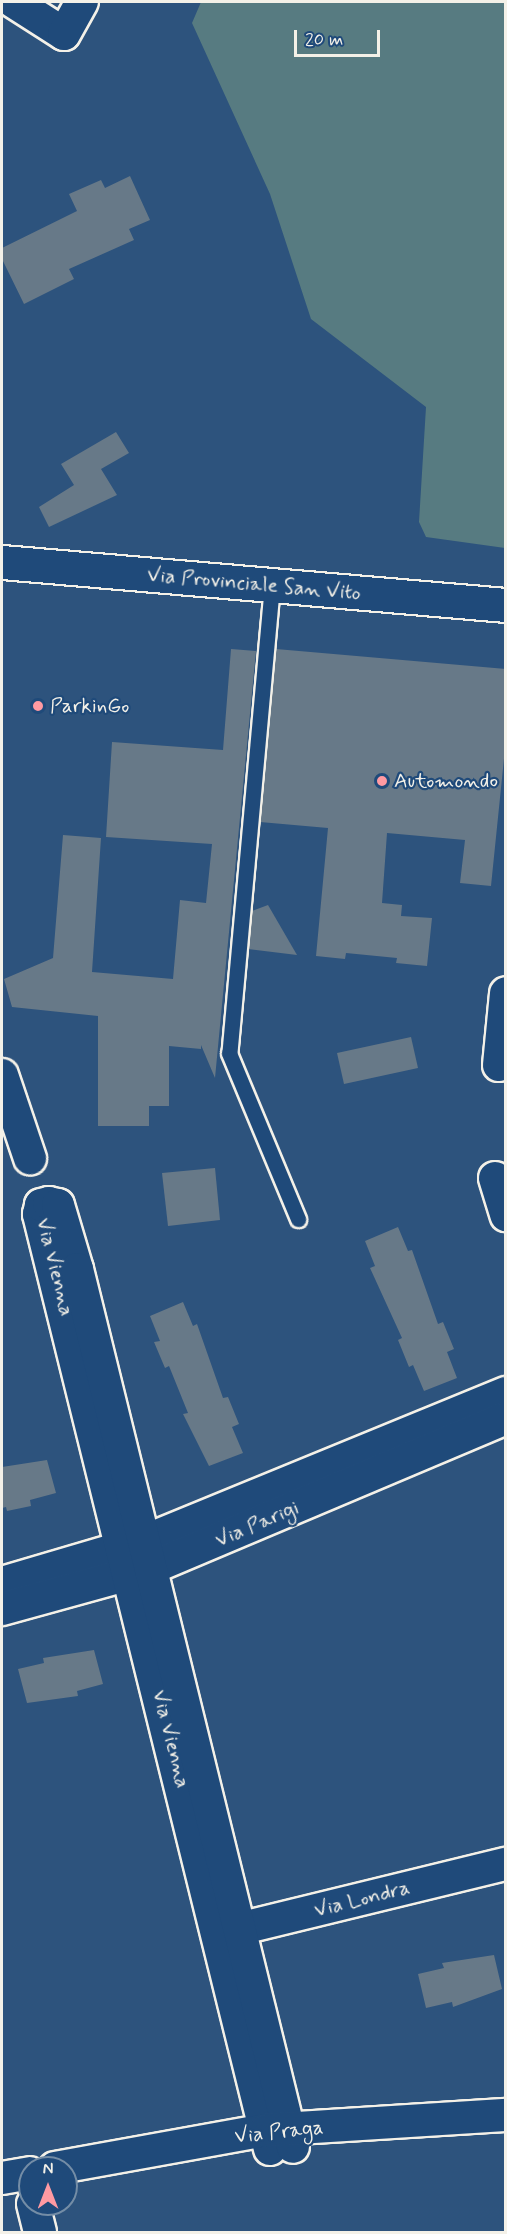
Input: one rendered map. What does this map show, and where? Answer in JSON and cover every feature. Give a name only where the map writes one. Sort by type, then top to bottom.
[{"type":"main road","name":"Via Provinciale San Vito","points":[[2,562],[506,605]]},
{"type":"street","points":[[14,2],[64,34],[82,2]]},
{"type":"street","points":[[499,1065],[506,993]]},
{"type":"street","points":[[2,1075],[30,1158]]},
{"type":"street","points":[[495,1178],[506,1215]]},
{"type":"street","name":"Via Vienna","points":[[138,1558],[39,1214],[41,1205],[49,1203],[58,1205],[77,1269],[138,1558],[279,2139]]},
{"type":"street","name":"Via Parigi","points":[[2,1583],[138,1558],[506,1393]]},
{"type":"street","name":"Via Parigi","points":[[2,1609],[506,1418]]},
{"type":"street","name":"Via Londra","points":[[227,1932],[506,1864]]},
{"type":"street","name":"Via Praga","points":[[78,2165],[279,2139],[506,2115]]},
{"type":"street","name":"Via Praga","points":[[78,2181],[279,2139],[506,2134]]},
{"type":"street","points":[[2,2178],[18,2175]]},
{"type":"street","points":[[2,2196],[18,2193]]},
{"type":"street","points":[[36,2216],[40,2232]]},
{"type":"lane","points":[[272,585],[229,1053],[298,1219]]},
{"type":"green space","points":[[201,2],[505,2],[505,548],[426,537],[419,522],[426,407],[311,319],[270,194],[192,23]]},
{"type":"building","points":[[130,176],[150,220],[129,229],[134,240],[69,269],[74,279],[24,304],[2,259],[2,248],[77,211],[69,194],[101,180],[105,188]]},
{"type":"building","points":[[116,432],[129,453],[101,469],[117,495],[49,527],[39,507],[74,485],[61,464]]},
{"type":"building","points":[[231,649],[256,651],[215,1078],[201,1045],[201,1049],[169,1046],[169,1106],[149,1106],[149,1126],[98,1126],[98,1016],[12,1007],[4,979],[53,958],[63,835],[101,838],[92,972],[173,979],[180,900],[206,903],[212,844],[106,837],[112,742],[223,750]]},
{"type":"building","name":"Automondo","points":[[276,649],[506,669],[506,739],[491,886],[460,883],[465,840],[387,833],[382,903],[402,905],[401,916],[432,918],[427,966],[396,963],[397,958],[346,953],[345,959],[316,956],[328,828],[260,822]]},
{"type":"building","points":[[268,905],[297,955],[248,949],[252,911]]},
{"type":"building","points":[[411,1037],[418,1068],[344,1084],[337,1053]]},
{"type":"building","points":[[215,1168],[220,1220],[168,1226],[162,1173]]},
{"type":"building","points":[[398,1227],[408,1251],[412,1250],[438,1324],[443,1322],[454,1349],[447,1352],[457,1378],[424,1391],[413,1365],[409,1367],[398,1340],[402,1338],[370,1268],[375,1266],[365,1241]]},
{"type":"building","points":[[183,1302],[193,1326],[197,1324],[223,1398],[228,1397],[239,1424],[232,1427],[243,1453],[209,1466],[183,1414],[188,1413],[169,1366],[165,1368],[154,1342],[160,1341],[150,1316]]},
{"type":"building","points":[[47,1460],[56,1493],[30,1500],[31,1506],[7,1511],[6,1507],[2,1508],[2,1467]]},
{"type":"building","points":[[94,1650],[103,1684],[77,1691],[78,1696],[27,1703],[18,1669],[44,1663],[43,1658]]},
{"type":"building","points":[[494,1955],[502,1989],[453,2007],[452,2002],[426,2008],[418,1974],[444,1968],[442,1963]]},
{"type":"place","name":"ParkinGo","points":[[38,706]]},
{"type":"place","name":"Automondo","points":[[382,781]]}]
